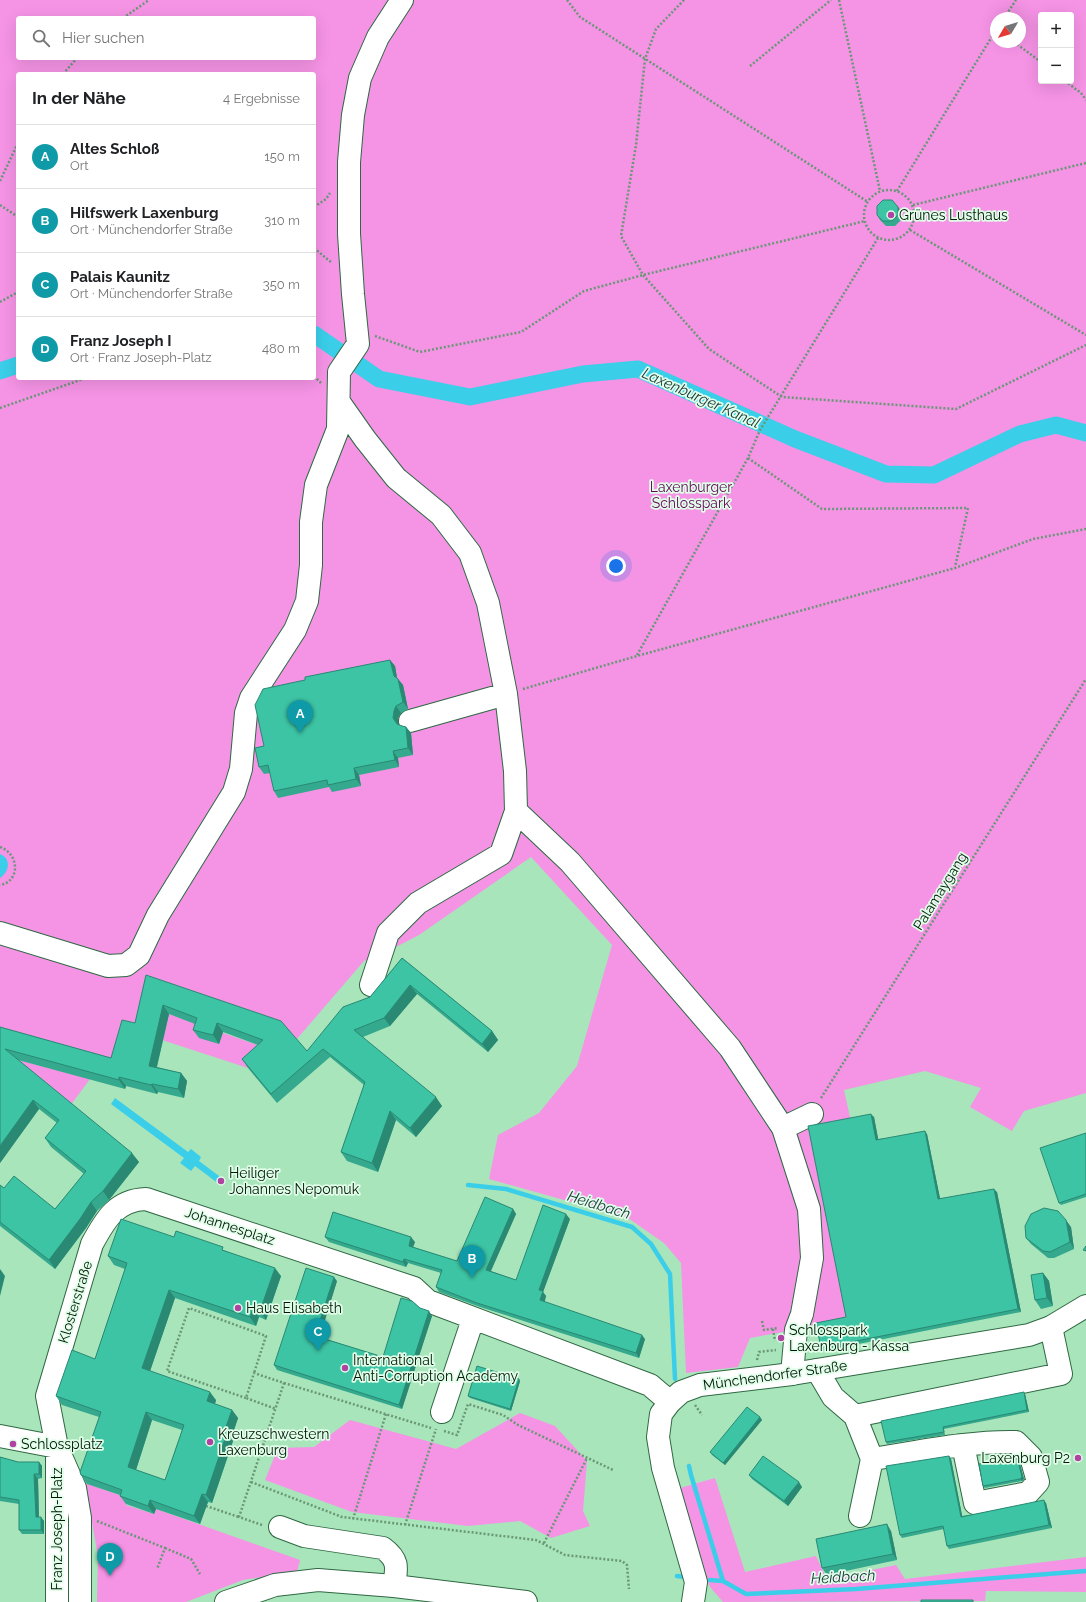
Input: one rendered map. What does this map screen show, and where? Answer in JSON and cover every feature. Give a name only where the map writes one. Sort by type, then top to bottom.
[{"type":"street","points":[[0,933],[108,966],[126,964],[138,955],[158,915],[234,792],[241,769],[246,713],[251,698],[294,630],[307,601],[311,565],[311,522],[316,485],[338,429],[339,372],[358,337],[353,294],[349,234],[349,162],[352,115],[360,78],[378,37],[402,0]]},
{"type":"street","points":[[339,402],[365,439],[396,478],[440,515],[470,553],[488,603],[506,694],[514,771],[516,811],[501,854],[418,903],[388,933],[371,985]]},
{"type":"street","points":[[410,721],[506,694]]},
{"type":"street","points":[[516,811],[570,862],[730,1048],[783,1128],[809,1209],[812,1258],[802,1314],[796,1330],[792,1374]]},
{"type":"street","points":[[783,1128],[812,1114]]},
{"type":"street","name":"Klosterstraße","points":[[57,1447],[47,1396],[92,1244],[101,1226],[122,1204],[134,1199],[146,1199],[160,1203]]},
{"type":"street","name":"Johannesplatz","points":[[160,1203],[414,1288],[428,1301],[473,1319]]},
{"type":"street","name":"Münchendorfer Straße","points":[[670,1402],[681,1392],[700,1385],[792,1374],[1030,1335],[1051,1327],[1086,1306]]},
{"type":"street","points":[[439,1421],[473,1319],[650,1385],[670,1402],[661,1414],[658,1437],[663,1468],[696,1582],[693,1602]]},
{"type":"street","points":[[854,1416],[1061,1374],[1051,1327]]},
{"type":"street","points":[[817,1370],[833,1397],[854,1416],[872,1459],[860,1516]]},
{"type":"street","points":[[0,1436],[57,1447]]},
{"type":"street","points":[[872,1459],[963,1445]]},
{"type":"street","name":"Franz Joseph-Platz","points":[[57,1447],[75,1488],[79,1514],[80,1602]]},
{"type":"street","name":"Franz Joseph-Platz","points":[[57,1447],[57,1602]]},
{"type":"street","points":[[280,1527],[304,1536],[383,1548],[393,1555],[397,1568],[394,1586]]},
{"type":"street","points":[[226,1602],[275,1585],[326,1580],[394,1586],[526,1602]]},
{"type":"path","points":[[126,16],[150,0]]},
{"type":"path","points":[[567,0],[580,17],[868,202]]},
{"type":"path","points":[[684,0],[656,29],[644,59],[636,145],[621,236],[643,275],[709,349],[782,396],[956,409],[1086,344]]},
{"type":"path","points":[[750,66],[831,0]]},
{"type":"path","points":[[839,0],[880,191]]},
{"type":"path","points":[[1008,12],[1016,0]]},
{"type":"path","points":[[897,191],[990,40]]},
{"type":"path","points":[[1022,48],[1038,60]]},
{"type":"path","points":[[66,72],[75,60]]},
{"type":"path","points":[[1069,84],[1081,93],[1086,100]]},
{"type":"path","points":[[0,181],[16,147]]},
{"type":"path","points":[[913,204],[1086,163]]},
{"type":"path","points":[[880,191],[897,191],[908,197],[913,204],[915,214],[914,221],[910,230],[903,237],[889,240],[878,238],[870,232],[865,221],[864,210],[873,196],[880,191]]},
{"type":"path","points":[[0,205],[16,216]]},
{"type":"path","points":[[358,337],[420,352],[521,332],[584,291],[643,275],[865,221]]},
{"type":"path","points":[[910,230],[1086,334]]},
{"type":"path","points":[[637,656],[748,458],[760,430],[878,238]]},
{"type":"path","points":[[0,302],[16,293]]},
{"type":"path","points":[[0,408],[80,380]]},
{"type":"path","points":[[748,458],[822,509],[968,508],[955,568]]},
{"type":"path","points":[[506,694],[955,568],[1033,539],[1086,529]]},
{"type":"path","name":"Palamaygang","points":[[812,1114],[1086,679]]},
{"type":"path","points":[[0,846],[8,850],[14,857],[15,868],[10,879],[3,885],[0,885]]},
{"type":"path","points":[[246,1398],[266,1336],[189,1308],[166,1371],[276,1409]]},
{"type":"path","points":[[239,1517],[284,1383],[254,1373]]},
{"type":"path","points":[[353,1518],[386,1414]]},
{"type":"path","points":[[405,1525],[439,1421]]},
{"type":"path","points":[[544,1543],[587,1458]]},
{"type":"path","points":[[251,1482],[342,1517],[536,1540],[565,1555],[622,1561],[626,1565],[628,1588]]},
{"type":"path","points":[[206,1506],[270,1528],[280,1527]]},
{"type":"path","points":[[79,1514],[191,1559],[200,1574]]},
{"type":"path","points":[[157,1569],[165,1548]]},
{"type":"green space","name":"Laxenburger Schlosspark","points":[[0,0],[1086,0],[1086,1093],[1024,1111],[1012,1131],[970,1107],[981,1088],[925,1071],[844,1090],[851,1122],[849,1320],[750,1338],[738,1367],[686,1373],[681,1263],[664,1243],[628,1218],[489,1179],[498,1135],[539,1113],[577,1066],[612,945],[531,857],[419,935],[364,961],[296,1040],[153,983],[130,1070],[0,1034]]},
{"type":"green space","points":[[169,1014],[269,1049],[248,1068],[162,1040]]},
{"type":"green space","points":[[11,1058],[90,1079],[70,1106]]},
{"type":"green space","points":[[520,1413],[555,1426],[587,1461],[583,1511],[590,1526],[551,1538],[520,1521],[468,1526],[352,1512],[265,1480],[278,1448],[314,1447],[350,1420],[456,1449]]},
{"type":"green space","points":[[715,1478],[745,1572],[816,1556],[827,1579],[896,1565],[905,1579],[1086,1557],[1086,1592],[986,1591],[985,1601],[723,1602],[710,1587],[704,1572],[680,1488]]},
{"type":"green space","points":[[85,1483],[128,1498],[126,1505],[154,1514],[156,1509],[300,1560],[297,1572],[243,1580],[186,1602],[97,1602],[98,1556]]},
{"type":"water","points":[[0,854],[4,856],[8,862],[8,866],[0,878]]},
{"type":"water","points":[[115,1098],[188,1152],[191,1149],[201,1157],[199,1161],[223,1179],[219,1184],[195,1166],[191,1171],[180,1163],[184,1158],[111,1104]]},
{"type":"building","name":"Grünes Lusthaus","points":[[883,200],[892,200],[898,207],[898,215],[892,221],[883,221],[877,215],[877,206]]},
{"type":"building","points":[[390,660],[394,676],[398,679],[403,702],[396,706],[393,718],[397,724],[406,727],[408,748],[393,751],[395,760],[354,768],[356,779],[328,785],[327,780],[274,791],[268,765],[259,767],[255,748],[264,746],[255,705],[263,689],[305,680],[305,677]]},
{"type":"building","points":[[402,958],[492,1031],[482,1044],[410,985],[384,1018],[354,1030],[436,1097],[410,1128],[390,1111],[372,1163],[341,1152],[365,1082],[323,1049],[271,1094],[242,1059],[263,1040],[217,1023],[213,1035],[193,1030],[197,1018],[163,1005],[149,1066],[181,1073],[178,1089],[151,1085],[119,1077],[119,1080],[5,1049],[132,1153],[103,1191],[91,1202],[49,1260],[0,1222],[0,1185],[4,1188],[14,1176],[55,1209],[86,1171],[45,1138],[59,1120],[33,1100],[0,1146],[0,1027],[111,1058],[122,1020],[135,1023],[146,975],[281,1021],[307,1051],[343,1007],[370,997]]},
{"type":"building","points":[[871,1114],[876,1140],[925,1131],[938,1199],[994,1189],[1018,1309],[821,1348],[816,1323],[846,1317],[808,1126]]},
{"type":"building","points":[[1086,1133],[1086,1194],[1059,1203],[1040,1148]]},
{"type":"building","points":[[485,1197],[513,1209],[486,1270],[516,1280],[543,1205],[566,1214],[539,1290],[543,1291],[540,1300],[642,1335],[636,1353],[477,1303],[436,1287],[442,1270],[404,1259],[403,1262],[325,1237],[333,1212],[411,1237],[409,1246],[457,1261]]},
{"type":"building","points":[[1044,1208],[1058,1211],[1066,1220],[1070,1242],[1050,1252],[1043,1251],[1026,1238],[1025,1226],[1031,1214]]},
{"type":"building","points":[[121,1219],[174,1237],[176,1231],[223,1247],[222,1250],[275,1268],[260,1311],[253,1308],[250,1317],[169,1290],[142,1368],[210,1392],[207,1401],[232,1410],[224,1432],[227,1433],[206,1495],[202,1494],[194,1516],[150,1500],[148,1506],[120,1496],[122,1490],[81,1475],[80,1472],[101,1412],[56,1396],[72,1350],[95,1359],[127,1263],[108,1256]],"holes":[[[146,1412],[184,1425],[165,1480],[128,1467]]]},
{"type":"building","points":[[306,1268],[334,1277],[315,1336],[383,1357],[401,1298],[412,1301],[420,1308],[429,1311],[399,1405],[274,1365]]},
{"type":"building","points":[[1043,1273],[1047,1298],[1035,1300],[1031,1275]]},
{"type":"building","points":[[477,1366],[519,1379],[510,1409],[468,1396]]},
{"type":"building","points":[[1024,1392],[1027,1410],[943,1427],[944,1432],[886,1442],[881,1421]]},
{"type":"building","points":[[747,1407],[760,1417],[723,1463],[710,1452]]},
{"type":"building","points":[[763,1456],[799,1482],[784,1501],[749,1475]]},
{"type":"building","points":[[949,1456],[961,1517],[1044,1500],[1049,1525],[947,1546],[943,1526],[900,1535],[886,1466]]},
{"type":"building","points":[[0,1457],[18,1462],[39,1462],[39,1474],[34,1474],[36,1517],[41,1517],[41,1530],[19,1530],[19,1500],[0,1497]]},
{"type":"building","points":[[1015,1458],[1018,1461],[1022,1477],[1020,1479],[983,1486],[979,1464]]},
{"type":"building","points":[[887,1524],[893,1554],[822,1568],[816,1539]]},
{"type":"building","points":[[921,1600],[973,1600],[973,1602],[921,1602]]},
{"type":"waterway","name":"Laxenburger Kanal","points":[[316,335],[379,379],[470,397],[583,374],[638,369],[795,439],[886,474],[934,475],[1020,434],[1056,425],[1086,433]]},
{"type":"waterway","name":"Laxenburger Kanal","points":[[0,371],[16,366]]},
{"type":"waterway","name":"Heidbach","points":[[468,1185],[506,1189],[632,1227],[651,1244],[670,1274],[675,1379]]},
{"type":"waterway","name":"Heidbach","points":[[689,1466],[723,1581],[746,1594],[856,1589],[1086,1571]]},
{"type":"waterway","points":[[677,1576],[685,1577]]},
{"type":"waterway","points":[[710,1580],[723,1581]]},
{"type":"place","name":"Grünes Lusthaus","points":[[891,215]]},
{"type":"place","name":"Altes Schloß","points":[[300,733]]},
{"type":"place","name":"Heiliger Johannes Nepomuk","points":[[221,1181]]},
{"type":"place","name":"Hilfswerk Laxenburg","points":[[472,1278]]},
{"type":"place","name":"Haus Elisabeth","points":[[238,1308]]},
{"type":"place","name":"Schlosspark Laxenburg - Kassa","points":[[781,1338]]},
{"type":"place","name":"Palais Kaunitz","points":[[318,1351]]},
{"type":"place","name":"International Anti-Corruption Academy","points":[[345,1368]]},
{"type":"place","name":"Kreuzschwestern Laxenburg","points":[[210,1442]]},
{"type":"place","name":"Schlossplatz","points":[[13,1444]]},
{"type":"place","name":"Laxenburg P2","points":[[1078,1458]]},
{"type":"place","name":"Franz Joseph I","points":[[110,1576]]}]
